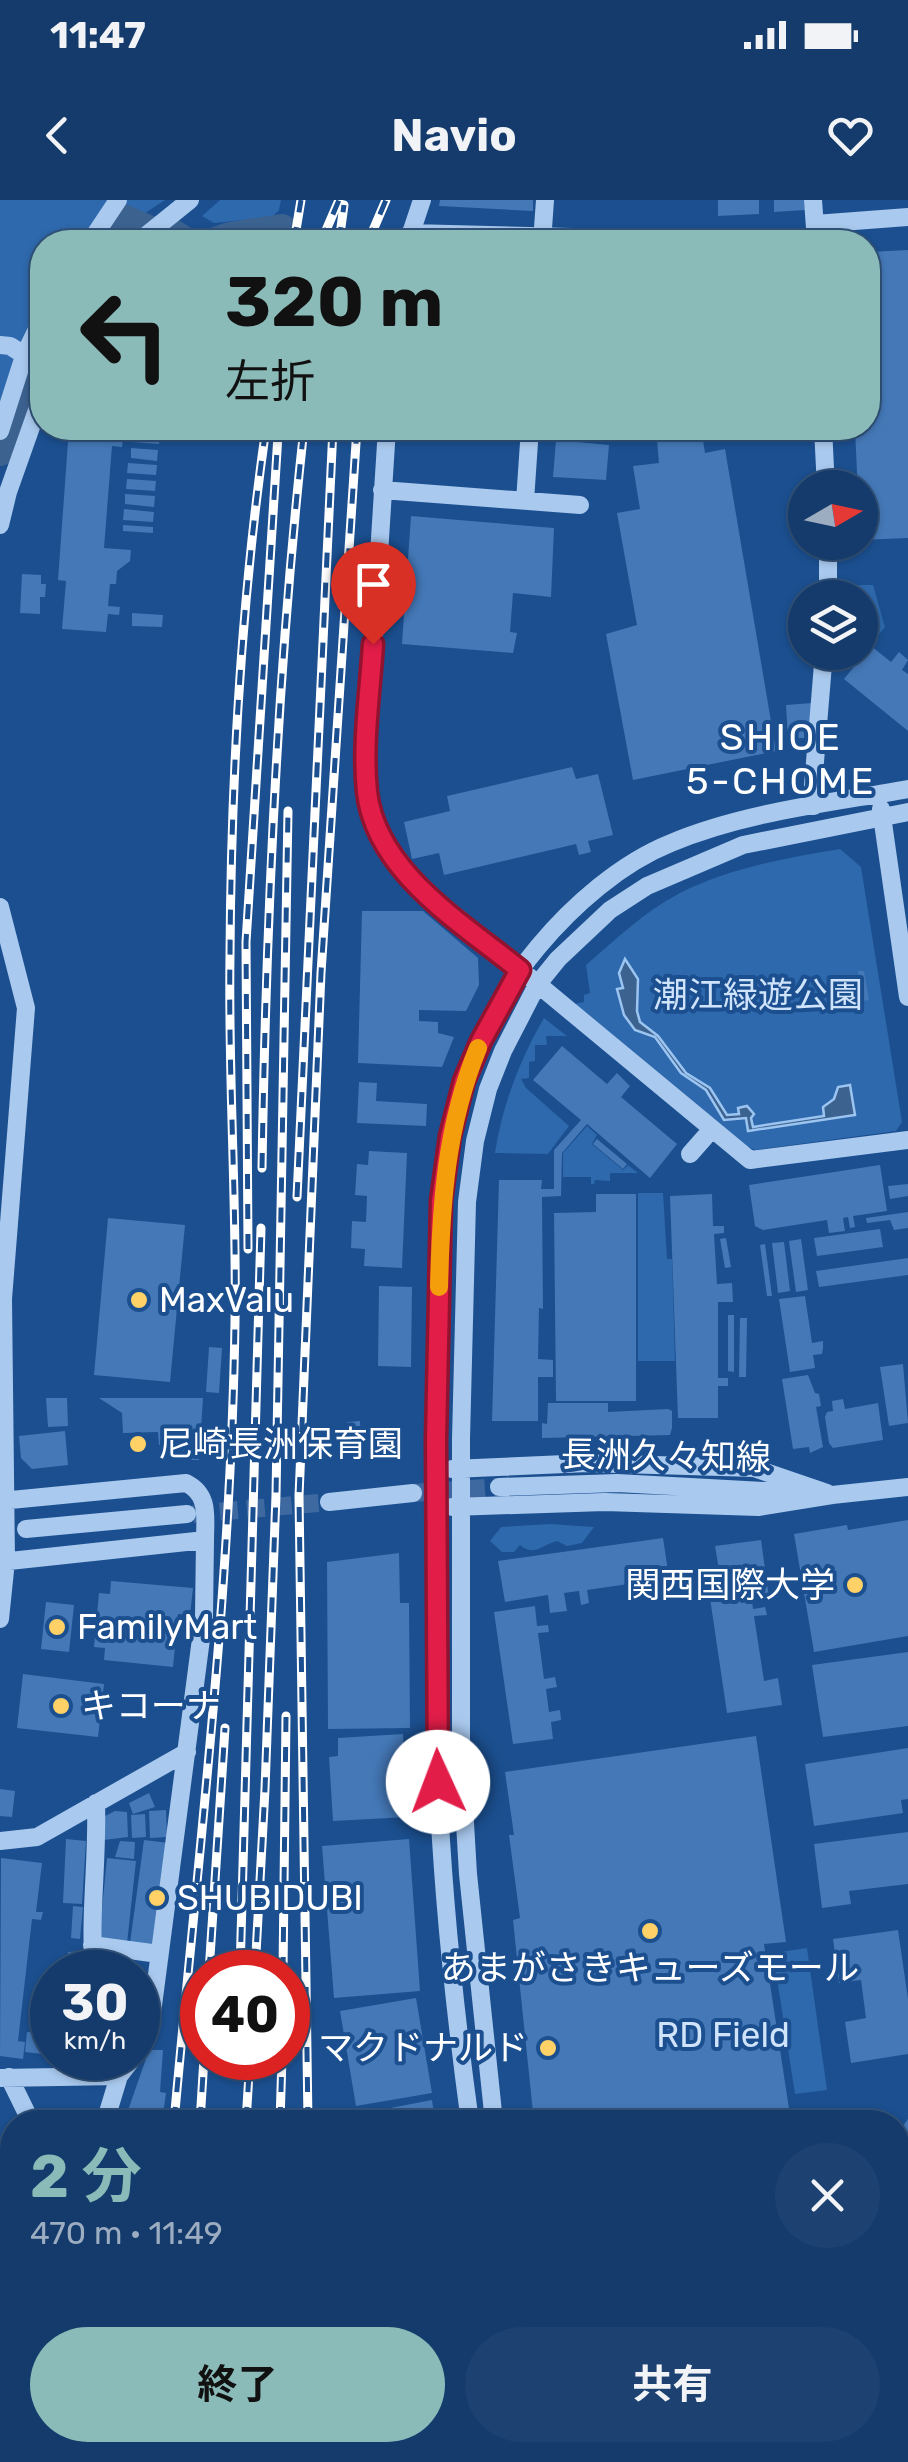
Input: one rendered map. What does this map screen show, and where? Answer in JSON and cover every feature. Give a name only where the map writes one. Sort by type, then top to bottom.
[{"type":"street","points":[[98,230],[118,200]]},
{"type":"street","points":[[152,230],[190,200]]},
{"type":"street","points":[[412,230],[422,200]]},
{"type":"street","points":[[543,230],[545,200]]},
{"type":"street","points":[[814,200],[815,230]]},
{"type":"street","points":[[832,230],[908,217]]},
{"type":"street","points":[[0,345],[10,346],[30,359]]},
{"type":"street","points":[[0,431],[30,364]]},
{"type":"street","points":[[0,525],[30,430]]},
{"type":"street","points":[[386,440],[366,760],[367,793],[385,848],[418,885],[750,1160],[908,1140]]},
{"type":"street","points":[[525,501],[529,440]]},
{"type":"street","points":[[824,440],[825,470]]},
{"type":"street","points":[[382,490],[580,505]]},
{"type":"street","points":[[814,806],[823,670]]},
{"type":"street","points":[[469,2110],[450,1961],[436,1703],[441,1201],[450,1136],[464,1081],[520,970],[540,944],[598,888],[636,860],[716,828],[908,789]]},
{"type":"street","points":[[878,794],[908,997]]},
{"type":"street","points":[[493,2110],[466,1844],[462,1755],[466,1202],[474,1142],[488,1090],[503,1051],[537,986],[558,958],[610,910],[681,868],[743,845],[908,812]]},
{"type":"street","points":[[0,907],[26,1008],[2,1299],[0,1619]]},
{"type":"street","points":[[690,1154],[704,1137]]},
{"type":"street","points":[[436,1470],[588,1463],[754,1468],[832,1495]]},
{"type":"street","points":[[2,1500],[186,1483],[204,1499],[204,1616],[160,1954]]},
{"type":"street","name":"長洲久々知線","points":[[498,1487],[617,1483],[832,1495]]},
{"type":"street","points":[[437,1507],[605,1502],[758,1507],[908,1488]]},
{"type":"street","points":[[330,1502],[413,1493]]},
{"type":"street","points":[[26,1530],[187,1514]]},
{"type":"street","points":[[3,1562],[205,1540]]},
{"type":"street","points":[[0,1841],[37,1836],[187,1752]]},
{"type":"street","points":[[92,1950],[98,1855],[96,1803]]},
{"type":"street","points":[[92,1945],[130,1950]]},
{"type":"street","points":[[24,2110],[4,2078],[30,2076]]},
{"type":"street","points":[[106,2110],[107,2080]]},
{"type":"green space","points":[[0,200],[165,200],[126,230],[30,230],[30,389],[0,465]]},
{"type":"green space","points":[[220,200],[281,200],[272,217],[214,223],[202,216]]},
{"type":"green space","points":[[878,602],[885,627],[878,636]]},
{"type":"green space","name":"潮江緑遊公園","points":[[840,849],[861,867],[902,1122],[896,1131],[755,1150],[575,1004],[584,1002],[584,995],[590,993],[586,965],[655,908],[699,884],[758,865]]},
{"type":"green space","points":[[544,1018],[567,1036],[546,1036],[547,1045],[535,1045],[529,1078],[521,1079],[569,1126],[548,1154],[495,1153],[513,1083]]},
{"type":"green space","points":[[587,1126],[597,1135],[592,1144],[623,1170],[628,1165],[638,1173],[610,1173],[610,1181],[595,1180],[594,1184],[591,1177],[563,1177],[563,1153]]},
{"type":"green space","points":[[638,1193],[663,1193],[667,1259],[672,1259],[675,1361],[638,1361]]},
{"type":"green space","points":[[501,1527],[594,1527],[582,1543],[567,1546],[557,1541],[534,1550],[520,1545],[514,1552],[502,1552],[490,1541]]},
{"type":"green space","points":[[807,1948],[827,2090],[795,2094],[773,1953]]},
{"type":"shaded area","points":[[625,959],[638,979],[640,1022],[658,1036],[686,1073],[710,1088],[727,1115],[739,1114],[738,1108],[747,1106],[754,1114],[753,1127],[824,1116],[823,1107],[834,1099],[838,1087],[850,1085],[855,1115],[748,1131],[746,1118],[724,1120],[706,1090],[681,1073],[655,1037],[635,1030],[624,1015],[617,989],[623,988],[619,973]]},
{"type":"building","points":[[440,200],[533,200],[533,211],[439,206]]},
{"type":"building","points":[[718,200],[759,200],[759,214],[718,216]]},
{"type":"building","points":[[774,200],[804,200],[805,210],[774,212]]},
{"type":"building","points":[[908,250],[908,538],[878,539],[878,470],[857,470],[856,440],[880,440],[880,251]]},
{"type":"building","points":[[68,440],[123,440],[122,447],[112,446],[104,548],[131,550],[130,561],[117,571],[116,584],[110,584],[108,606],[120,607],[119,615],[108,614],[106,632],[62,629],[66,581],[58,580]]},
{"type":"building","points":[[132,440],[159,440],[159,444]]},
{"type":"building","points":[[556,440],[609,445],[606,480],[553,477]]},
{"type":"building","points":[[657,440],[703,440],[705,453],[725,449],[776,751],[633,780],[606,634],[637,625],[617,513],[640,509],[633,466],[659,463]]},
{"type":"building","points":[[131,448],[158,450],[157,461],[131,458]]},
{"type":"building","points":[[128,463],[157,465],[156,475],[127,473]]},
{"type":"building","points":[[127,479],[156,481],[155,491],[126,489]]},
{"type":"building","points":[[125,494],[155,496],[154,507],[125,504]]},
{"type":"building","points":[[124,509],[154,512],[153,522],[123,520]]},
{"type":"building","points":[[411,516],[554,528],[551,597],[513,593],[510,632],[517,633],[513,653],[402,644]]},
{"type":"building","points":[[123,525],[153,527],[153,533],[123,531]]},
{"type":"building","points":[[22,574],[41,575],[41,584],[46,584],[45,597],[40,597],[40,614],[20,613]]},
{"type":"building","points":[[132,613],[163,615],[162,627],[132,626]]},
{"type":"building","points":[[878,652],[891,662],[899,652],[908,660],[902,670],[908,674],[908,731],[844,679],[851,670],[878,670]]},
{"type":"building","points":[[812,703],[809,738],[788,738],[786,705]]},
{"type":"building","points":[[572,767],[576,779],[598,774],[613,835],[588,841],[591,852],[579,855],[576,844],[444,875],[439,853],[412,859],[404,822],[450,811],[447,796]]},
{"type":"building","points":[[362,911],[423,911],[478,958],[479,985],[466,1011],[419,1010],[419,1021],[438,1022],[438,1033],[454,1037],[442,1067],[358,1063]]},
{"type":"building","points":[[858,971],[864,971],[869,1000],[863,1001]]},
{"type":"building","points":[[562,1046],[607,1084],[617,1073],[630,1086],[621,1097],[677,1144],[650,1178],[587,1124],[562,1153],[561,1196],[542,1197],[543,1309],[539,1308],[538,1359],[553,1360],[553,1377],[538,1377],[538,1421],[492,1421],[499,1180],[542,1180],[541,1189],[554,1189],[554,1150],[581,1120],[533,1080]]},
{"type":"building","points":[[359,1082],[377,1083],[376,1101],[427,1104],[426,1126],[357,1123]]},
{"type":"building","points":[[597,1139],[627,1164],[623,1169],[593,1144]]},
{"type":"building","points":[[369,1151],[407,1153],[402,1268],[364,1266],[365,1249],[351,1248],[352,1221],[366,1222],[367,1196],[355,1195],[357,1164],[368,1165]]},
{"type":"building","points":[[880,1165],[887,1211],[853,1216],[855,1227],[850,1228],[848,1217],[843,1218],[845,1231],[829,1233],[827,1220],[763,1230],[755,1226],[749,1185]]},
{"type":"building","points":[[908,1184],[908,1196],[890,1199],[888,1186]]},
{"type":"building","points":[[596,1194],[636,1194],[636,1401],[556,1401],[554,1213],[596,1212]]},
{"type":"building","points":[[712,1194],[713,1226],[724,1226],[724,1233],[714,1234],[717,1284],[732,1283],[733,1302],[718,1302],[718,1378],[728,1378],[728,1386],[718,1386],[718,1418],[678,1418],[670,1196]]},
{"type":"building","points":[[908,1212],[908,1228],[894,1230],[890,1220],[867,1223],[866,1218]]},
{"type":"building","name":"MaxValu","points":[[108,1218],[185,1225],[170,1382],[94,1375]]},
{"type":"building","points":[[880,1229],[883,1247],[817,1256],[814,1238]]},
{"type":"building","points":[[726,1238],[731,1267],[725,1268],[720,1239]]},
{"type":"building","points":[[801,1239],[808,1290],[796,1292],[789,1241]]},
{"type":"building","points":[[784,1242],[790,1291],[778,1293],[772,1243]]},
{"type":"building","points":[[765,1244],[772,1296],[767,1296],[760,1245]]},
{"type":"building","points":[[908,1258],[908,1275],[819,1287],[816,1271]]},
{"type":"building","points":[[379,1286],[412,1287],[411,1367],[378,1366]]},
{"type":"building","points":[[805,1296],[812,1343],[823,1341],[822,1354],[813,1355],[815,1368],[790,1372],[779,1299]]},
{"type":"building","points":[[728,1315],[734,1315],[734,1372],[728,1371]]},
{"type":"building","points":[[740,1318],[747,1318],[746,1377],[739,1377]]},
{"type":"building","points":[[209,1347],[222,1348],[219,1393],[206,1392]]},
{"type":"building","points":[[903,1364],[908,1423],[889,1426],[880,1367]]},
{"type":"building","points":[[808,1375],[819,1394],[821,1406],[816,1407],[823,1447],[810,1453],[809,1447],[793,1449],[782,1379]]},
{"type":"building","points":[[46,1398],[67,1398],[68,1426],[48,1427]]},
{"type":"building","points":[[99,1398],[203,1398],[199,1460],[176,1460],[176,1444],[159,1445],[158,1432],[123,1433],[122,1413]]},
{"type":"building","points":[[843,1399],[845,1409],[878,1403],[883,1440],[833,1448],[825,1417],[833,1411],[832,1401]]},
{"type":"building","points":[[548,1403],[608,1403],[608,1412],[668,1409],[672,1411],[672,1428],[670,1435],[542,1438]]},
{"type":"building","points":[[360,1421],[361,1446],[348,1447],[347,1422]]},
{"type":"building","points":[[65,1431],[68,1465],[32,1469],[21,1458],[19,1436]]},
{"type":"building","name":"関西国際大学","points":[[908,1520],[908,1636],[814,1652],[794,1534]]},
{"type":"building","points":[[663,1538],[671,1591],[651,1594],[649,1581],[587,1590],[589,1603],[581,1605],[579,1591],[564,1593],[567,1611],[550,1613],[548,1595],[505,1602],[498,1561]]},
{"type":"building","points":[[761,1540],[769,1598],[752,1601],[753,1609],[765,1607],[767,1615],[754,1616],[764,1681],[778,1678],[782,1705],[727,1713],[707,1578],[720,1576],[715,1546]]},
{"type":"building","points":[[399,1553],[400,1603],[409,1603],[410,1728],[328,1729],[327,1562]]},
{"type":"building","points":[[111,1581],[193,1588],[190,1615],[178,1614],[173,1667],[104,1660],[105,1648],[94,1647],[99,1593],[110,1594]]},
{"type":"building","name":"FamilyMart","points":[[46,1602],[74,1605],[69,1652],[41,1649]]},
{"type":"building","points":[[535,1606],[537,1626],[548,1625],[549,1632],[538,1633],[544,1679],[555,1677],[557,1687],[546,1689],[549,1712],[560,1710],[561,1720],[551,1722],[553,1739],[513,1744],[494,1612]]},
{"type":"building","points":[[908,1652],[908,1726],[823,1737],[812,1665]]},
{"type":"building","name":"キコーナ","points":[[23,1674],[104,1684],[98,1737],[17,1728]]},
{"type":"building","points":[[403,1734],[408,1817],[333,1821],[329,1757],[338,1756],[338,1738]]},
{"type":"building","name":"あまがさきキューズモール","points":[[756,1736],[786,1942],[764,1944],[789,2110],[533,2110],[513,1920],[520,1918],[505,1772]]},
{"type":"building","points":[[908,1748],[908,1799],[901,1800],[903,1813],[814,1826],[805,1764]]},
{"type":"building","points":[[0,1789],[15,1791],[12,1817],[0,1816]]},
{"type":"building","points":[[149,1793],[155,1807],[133,1814],[129,1803]]},
{"type":"building","points":[[166,1810],[167,1837],[150,1838],[149,1811]]},
{"type":"building","points":[[115,1811],[127,1812],[128,1837],[104,1840],[103,1817]]},
{"type":"building","points":[[145,1814],[146,1837],[132,1838],[131,1815]]},
{"type":"building","points":[[908,1832],[908,1884],[849,1891],[851,1904],[822,1908],[814,1844]]},
{"type":"building","points":[[66,1839],[86,1841],[82,1904],[63,1903]]},
{"type":"building","points":[[409,1839],[420,1991],[334,1998],[322,1846]]},
{"type":"building","points":[[144,1840],[169,1843],[155,1946],[130,1943]]},
{"type":"building","points":[[120,1841],[135,1842],[134,1859],[115,1857]]},
{"type":"building","points":[[1,1858],[42,1863],[36,1912],[43,1912],[41,1920],[32,1919],[18,2041],[25,2042],[23,2059],[0,2056]]},
{"type":"building","points":[[107,1858],[136,1861],[127,1943],[99,1940]]},
{"type":"building","points":[[73,1906],[83,1907],[80,1939],[71,1938]]},
{"type":"building","points":[[898,1930],[908,1999],[908,2054],[851,2063],[845,2022],[866,2018],[861,1980],[839,1983],[833,1939]]},
{"type":"building","points":[[416,1998],[432,2093],[356,2106],[340,2011]]},
{"type":"building","points":[[27,2032],[30,2032],[30,2053],[25,2052]]},
{"type":"building","points":[[160,2050],[163,2050],[160,2092],[166,2093],[164,2110],[128,2110],[139,2080],[160,2080]]},
{"type":"building","points":[[432,2100],[433,2110],[380,2110]]},
{"type":"waterway","points":[[113,230],[123,219],[148,230]]},
{"type":"waterway","points":[[276,230],[282,229]]},
{"type":"waterway","points":[[0,451],[30,377]]},
{"type":"tunnel","points":[[413,1493],[499,1487]]},
{"type":"tunnel","points":[[193,1514],[329,1502]]},
{"type":"railway","points":[[296,230],[301,200]]},
{"type":"railway","points":[[326,230],[339,200]]},
{"type":"railway","points":[[373,230],[386,200]]},
{"type":"railway","points":[[341,230],[344,205]]},
{"type":"railway","points":[[175,2110],[227,1523],[235,1322],[230,1001],[233,823],[244,625],[264,440]]},
{"type":"railway","points":[[248,1249],[246,942],[278,440]]},
{"type":"railway","points":[[262,1168],[274,797],[303,440]]},
{"type":"railway","points":[[297,1197],[332,440]]},
{"type":"railway","points":[[308,2110],[299,1496],[321,973],[356,440]]},
{"type":"railway","points":[[256,1950],[276,1495],[288,811]]},
{"type":"railway","points":[[241,1950],[261,1228]]},
{"type":"railway","points":[[283,1950],[286,1716]]},
{"type":"railway","points":[[210,1950],[225,1728]]},
{"type":"railway","points":[[201,2110],[203,2080]]},
{"type":"railway","points":[[247,2110],[249,2080]]},
{"type":"railway","points":[[280,2110],[281,2080]]},
{"type":"slow traffic","points":[[439,1287],[441,1201],[450,1136],[464,1081],[478,1048]]},
{"type":"place","name":"MaxValu","points":[[139,1300]]},
{"type":"place","name":"尼崎長洲保育園","points":[[138,1444]]},
{"type":"place","name":"関西国際大学","points":[[855,1585]]},
{"type":"place","name":"FamilyMart","points":[[57,1627]]},
{"type":"place","name":"キコーナ","points":[[61,1706]]},
{"type":"place","name":"SHUBIDUBI","points":[[157,1898]]},
{"type":"place","name":"あまがさきキューズモール","points":[[650,1931]]},
{"type":"place","name":"マクドナルド","points":[[548,2048]]},
{"type":"district","name":"SHIOE 5-CHOME","points":[[781,759]]},
{"type":"route","points":[[373,644],[367,793],[385,848],[418,885],[520,970],[464,1081],[450,1136],[441,1201],[436,1440],[438,1782]]},
{"type":"park label","name":"RD Field","points":[[723,2035]]}]
